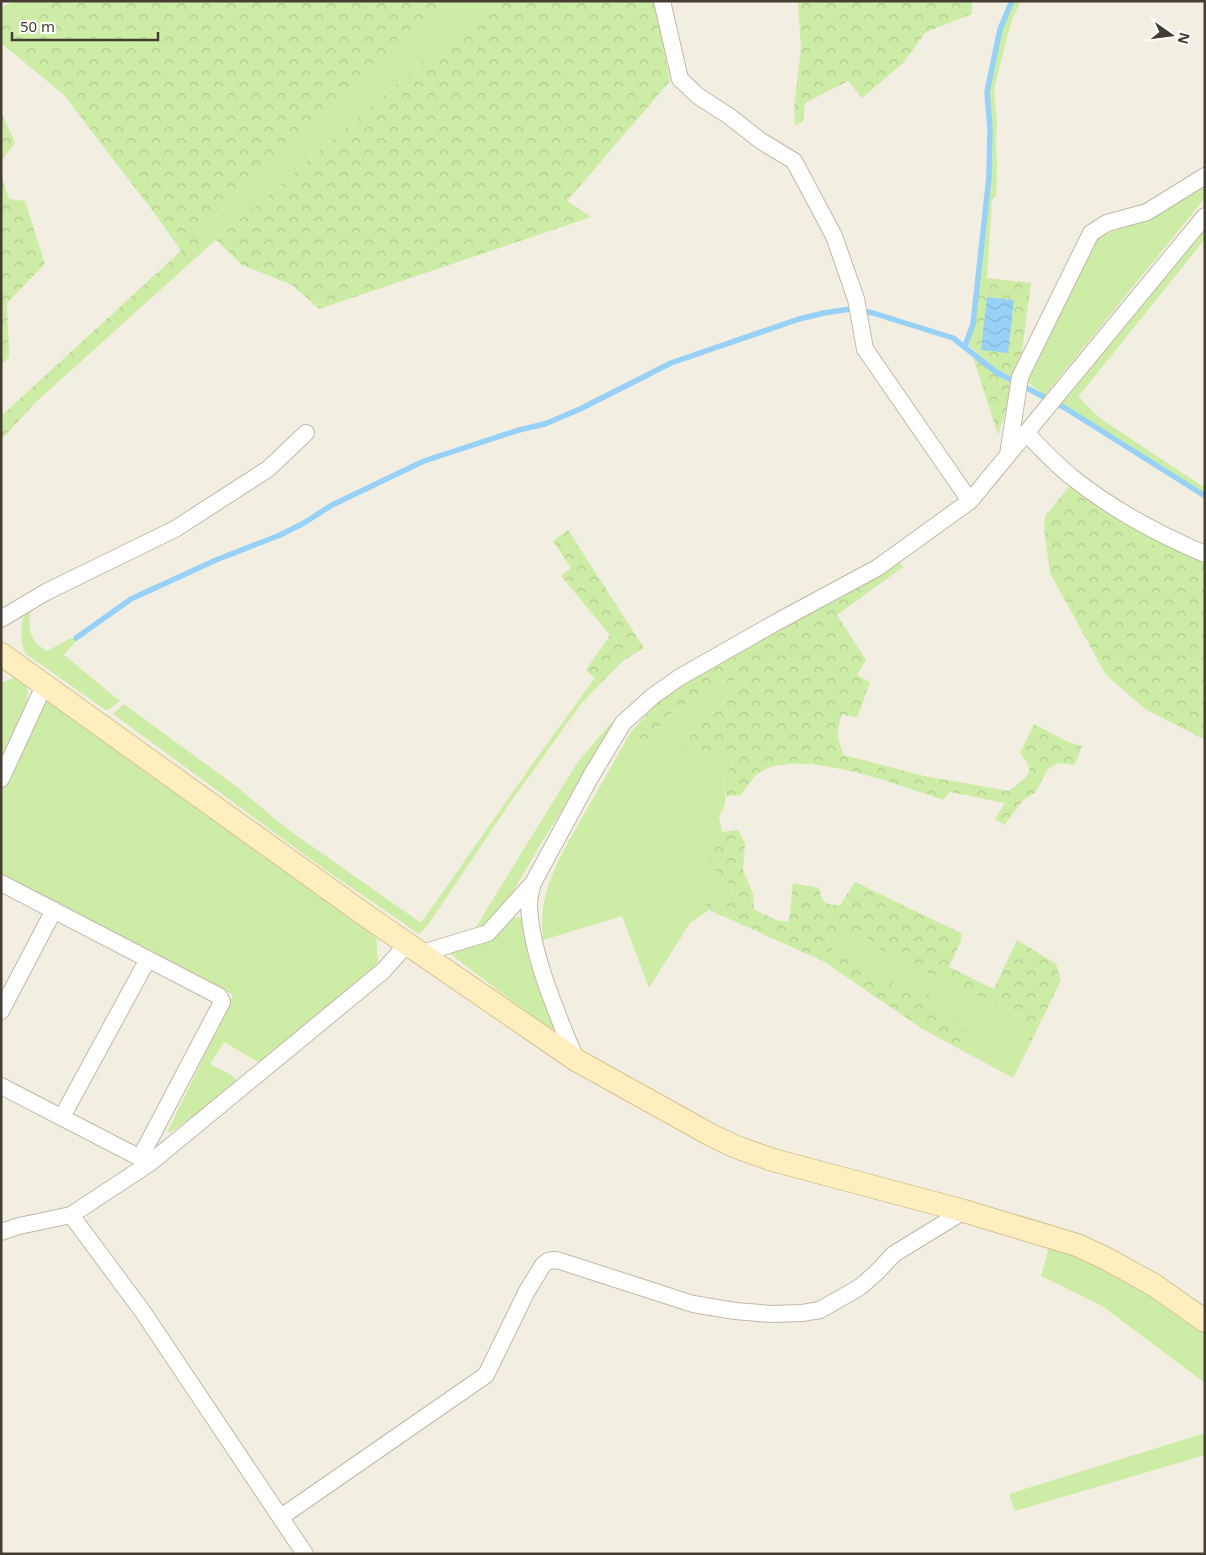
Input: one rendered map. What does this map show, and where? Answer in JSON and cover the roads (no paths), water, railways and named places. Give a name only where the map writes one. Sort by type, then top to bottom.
[{"type":"street","points":[[662,1],[680,79],[698,96],[794,161],[834,236],[856,299],[865,349],[970,501]]},
{"type":"street","points":[[1008,455],[1019,381],[1091,233],[1107,223],[1147,212],[1205,176]]},
{"type":"street","points":[[1,1232],[19,1226],[71,1215],[145,1160],[383,971],[415,948],[488,933],[533,882],[591,776],[623,724],[653,696],[680,677],[877,568],[970,501],[1205,216]]},
{"type":"street","points":[[1,619],[46,592],[175,529],[268,469],[306,433]]},
{"type":"street","points":[[1026,433],[1072,477],[1115,508],[1151,529],[1205,554]]},
{"type":"street","points":[[1,654],[576,1060],[711,1135],[736,1147],[773,1160],[964,1211],[1077,1245],[1154,1285],[1205,1321]]},
{"type":"street","points":[[1,778],[44,686]]},
{"type":"street","points":[[533,882],[529,903],[532,928],[556,1010],[576,1060]]},
{"type":"street","points":[[1,883],[219,996],[222,1002],[145,1160]]},
{"type":"street","points":[[1,1011],[54,910]]},
{"type":"street","points":[[62,1117],[148,959]]},
{"type":"street","points":[[1,1086],[145,1160]]},
{"type":"street","points":[[281,1518],[486,1375],[527,1291],[543,1265],[548,1261],[560,1261],[693,1304],[736,1311],[772,1314],[802,1313],[820,1310],[860,1286],[894,1254],[964,1211]]},
{"type":"street","points":[[71,1215],[143,1312],[306,1554]]},
{"type":"water","points":[[987,297],[1014,300],[1008,353],[981,350]]},
{"type":"waterway","points":[[965,346],[973,324],[989,177],[990,128],[987,92],[1000,29],[1012,1]]},
{"type":"waterway","points":[[76,638],[131,599],[216,560],[280,535],[304,523],[332,505],[424,461],[519,430],[545,424],[580,409],[671,363],[799,319],[850,309],[873,313],[953,338],[996,372],[1065,408],[1205,496]]}]
